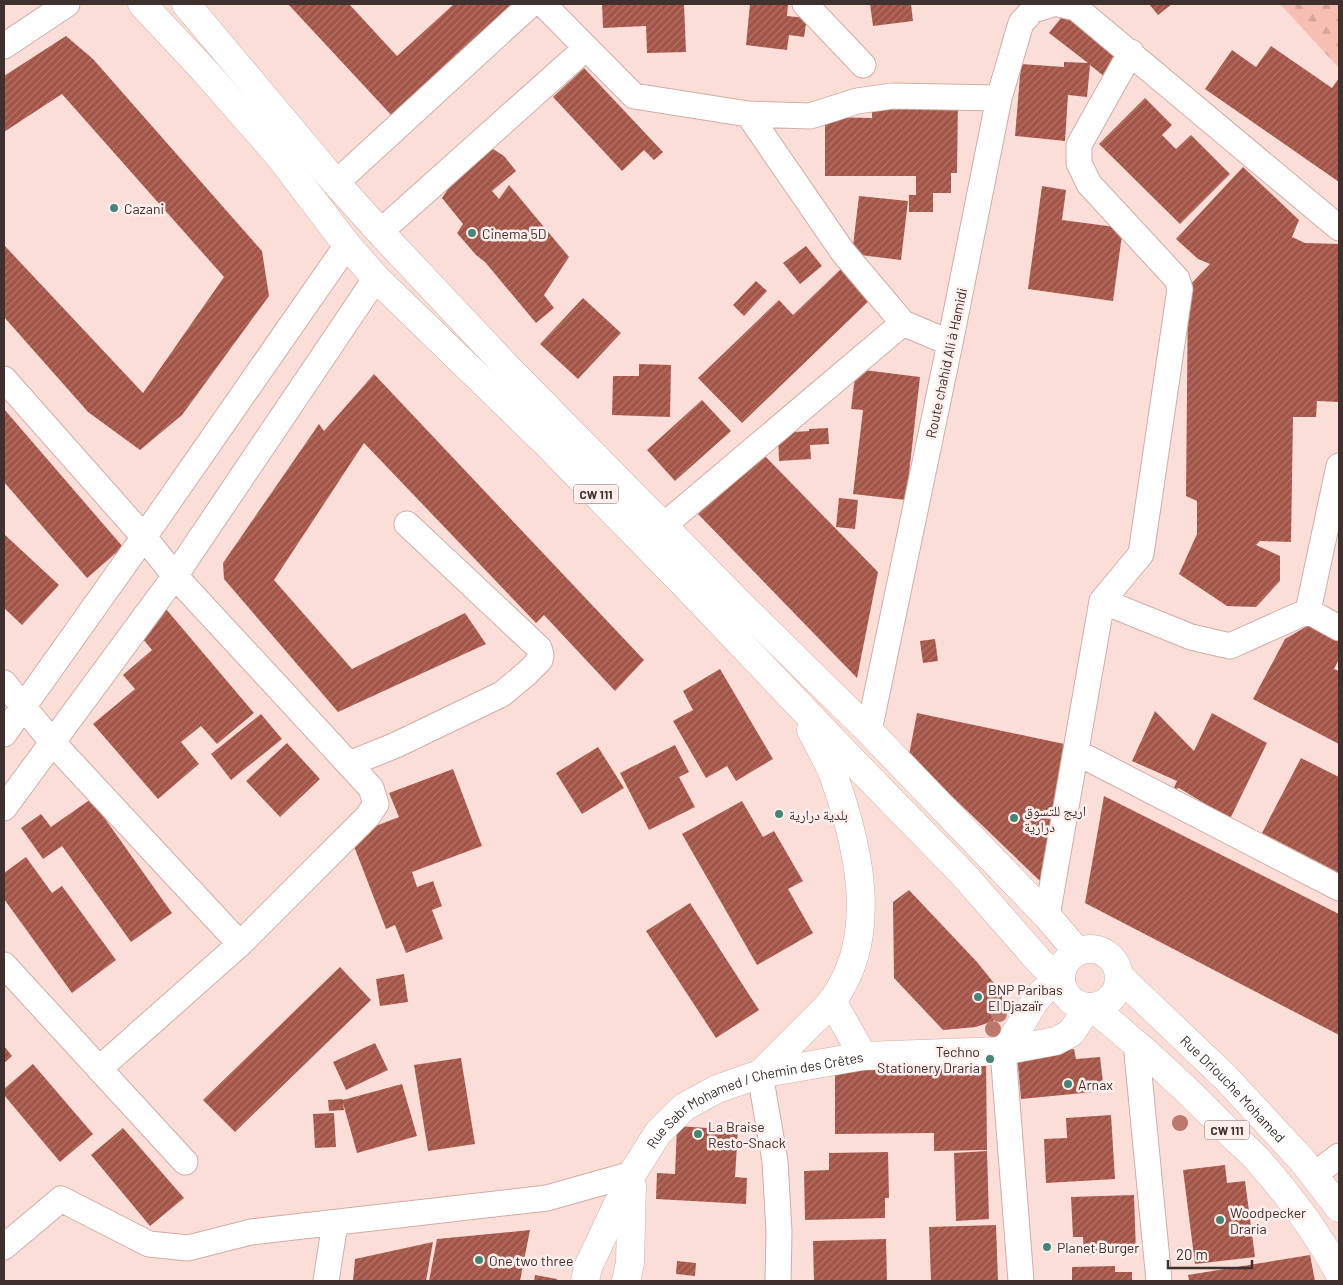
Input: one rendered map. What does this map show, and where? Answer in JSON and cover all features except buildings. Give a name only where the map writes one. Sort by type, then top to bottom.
[{"type":"main road","name":"CW 111","points":[[142,4],[203,69],[280,157],[347,245],[376,278],[547,444],[963,874],[1040,962],[1061,976]]},
{"type":"main road","points":[[186,4],[336,183],[507,367],[868,731],[1047,916],[1078,952]]},
{"type":"main road","points":[[760,1074],[832,1001],[846,979],[855,953],[860,927],[861,900],[856,857],[832,773],[798,704]]},
{"type":"main road","points":[[1087,949],[1097,949],[1113,959],[1118,967],[1120,977],[1115,994],[1102,1006],[1090,1008],[1072,1001],[1062,988],[1061,976],[1067,960],[1078,952],[1087,949]]},
{"type":"main road","points":[[1003,1051],[1037,996],[1061,976]]},
{"type":"main road","name":"Rue Driouche Mohamed","points":[[1120,977],[1225,1076],[1314,1175],[1339,1208]]},
{"type":"main road","points":[[832,1001],[863,1056]]},
{"type":"main road","name":"CW 111","points":[[1090,1008],[1136,1043],[1256,1158],[1289,1197],[1339,1273]]},
{"type":"main road","name":"Rue Sabr Mohamed / Chemin des Crêtes","points":[[585,1281],[588,1266],[632,1174],[658,1133],[684,1107],[717,1089],[760,1074],[863,1056],[1003,1051],[1056,1041],[1072,1033],[1090,1008]]},
{"type":"main road","points":[[626,1281],[630,1263],[632,1174]]},
{"type":"street","points":[[4,46],[67,4]]},
{"type":"street","points":[[336,183],[531,4]]},
{"type":"street","points":[[542,4],[634,96],[748,114],[810,116],[857,100],[893,96],[999,98]]},
{"type":"street","points":[[805,4],[862,65]]},
{"type":"street","name":"Route chahid Ali à Hamidi","points":[[868,731],[950,343],[999,98],[1021,23],[1033,10],[1053,4]]},
{"type":"street","points":[[1059,4],[1076,8],[1131,52],[1339,228]]},
{"type":"street","points":[[380,232],[586,48]]},
{"type":"street","points":[[1047,916],[1102,601],[1141,554],[1180,289],[1177,279],[1090,184],[1079,163],[1079,145],[1131,52]]},
{"type":"street","points":[[748,114],[843,252],[903,323],[950,343]]},
{"type":"street","points":[[4,734],[347,245]]},
{"type":"street","points":[[4,808],[174,576],[376,278]]},
{"type":"street","points":[[663,526],[903,323]]},
{"type":"street","points":[[4,379],[144,537],[174,576],[371,788],[376,804],[368,816],[240,944],[99,1069]]},
{"type":"street","points":[[1308,611],[1339,466]]},
{"type":"street","points":[[349,764],[396,745],[502,694],[540,660],[539,648],[407,524]]},
{"type":"street","points":[[1102,601],[1191,637],[1230,646],[1308,611]]},
{"type":"street","points":[[1308,611],[1339,628]]},
{"type":"street","points":[[4,683],[53,743],[240,944]]},
{"type":"street","points":[[1076,752],[1339,888]]},
{"type":"street","points":[[4,966],[185,1162]]},
{"type":"street","points":[[1136,1043],[1159,1281]]},
{"type":"street","points":[[1003,1051],[1021,1281]]},
{"type":"street","points":[[760,1074],[775,1161],[779,1232],[778,1281]]},
{"type":"street","points":[[1314,1175],[1339,1156]]},
{"type":"street","points":[[4,1247],[61,1199],[149,1244],[188,1248],[251,1232],[546,1198],[632,1174]]},
{"type":"street","points":[[326,1281],[335,1223]]},
{"type":"green space","points":[[1280,4],[1339,4],[1339,68]]},
{"type":"place","name":"Cazani","points":[[114,208]]},
{"type":"place","name":"Cinema 5D","points":[[472,233]]},
{"type":"place","name":"بلدية درارية","points":[[779,814]]},
{"type":"place","name":"اريج للتسوق درارية","points":[[1014,818]]},
{"type":"place","name":"BNP Paribas El Djazaïr","points":[[978,997]]},
{"type":"place","name":"Techno Stationery Draria","points":[[990,1059]]},
{"type":"place","name":"Arnax","points":[[1068,1084]]},
{"type":"place","name":"La Braise Resto-Snack","points":[[698,1134]]},
{"type":"place","name":"Woodpecker Draria","points":[[1220,1220]]},
{"type":"place","name":"Planet Burger","points":[[1047,1247]]},
{"type":"place","name":"One two three","points":[[479,1260]]}]
